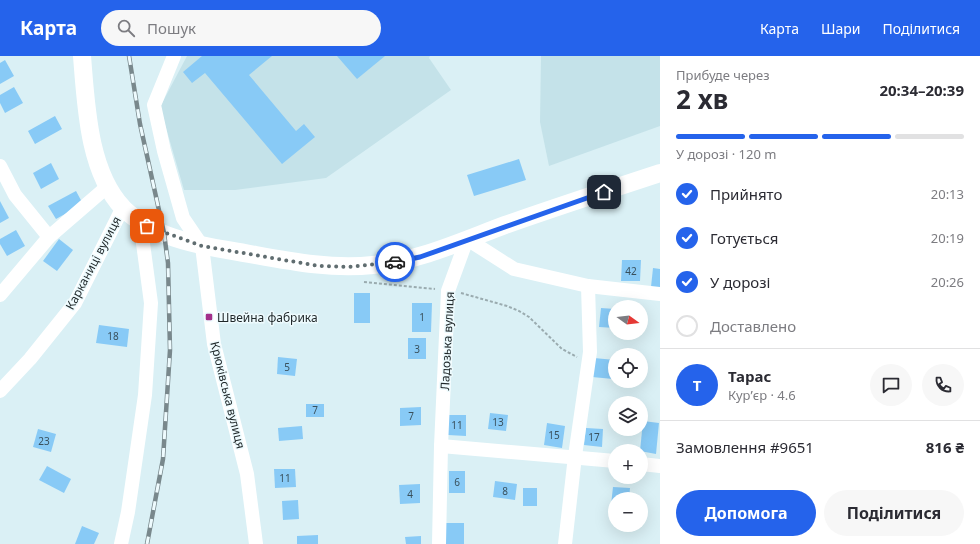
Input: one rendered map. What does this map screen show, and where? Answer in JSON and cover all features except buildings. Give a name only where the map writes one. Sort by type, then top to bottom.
[{"type":"street","points":[[82,56],[86,107],[92,140],[99,164],[108,186],[123,207],[143,224],[202,246],[319,266],[347,267],[388,263],[414,258],[660,173]]},
{"type":"street","points":[[174,56],[154,105],[164,151],[183,218],[202,246]]},
{"type":"street","points":[[0,166],[15,194],[49,237]]},
{"type":"street","points":[[0,295],[49,237],[108,186]]},
{"type":"street","name":"Карканиці вулиця","points":[[0,391],[30,359],[75,303],[123,207]]},
{"type":"street","points":[[121,544],[128,512],[146,388],[150,303],[143,224]]},
{"type":"street","points":[[467,239],[514,269],[588,286],[660,294]]},
{"type":"street","name":"Ладозька вулиця","points":[[439,544],[441,446],[448,291],[467,239]]},
{"type":"street","name":"Крюківська вулиця","points":[[202,246],[214,344],[247,474],[256,544]]},
{"type":"street","points":[[565,544],[575,456],[590,352],[588,286]]},
{"type":"street","points":[[441,446],[575,456],[608,460]]},
{"type":"street","points":[[648,465],[660,466]]},
{"type":"shaded area","points":[[187,56],[430,56],[429,58],[451,90],[326,178],[235,190],[184,190],[160,107]]},
{"type":"shaded area","points":[[541,56],[660,56],[660,126],[549,166],[540,122]]},
{"type":"railway","points":[[129,56],[140,124],[164,233],[168,263],[170,350],[163,459],[147,544]]},
{"type":"way so far","points":[[147,226],[202,246],[319,266],[347,267],[395,262]]},
{"type":"place","name":"Швейна фабрика","points":[[209,317]]},
{"type":"route","points":[[395,262],[420,257],[548,210],[604,192]]}]
